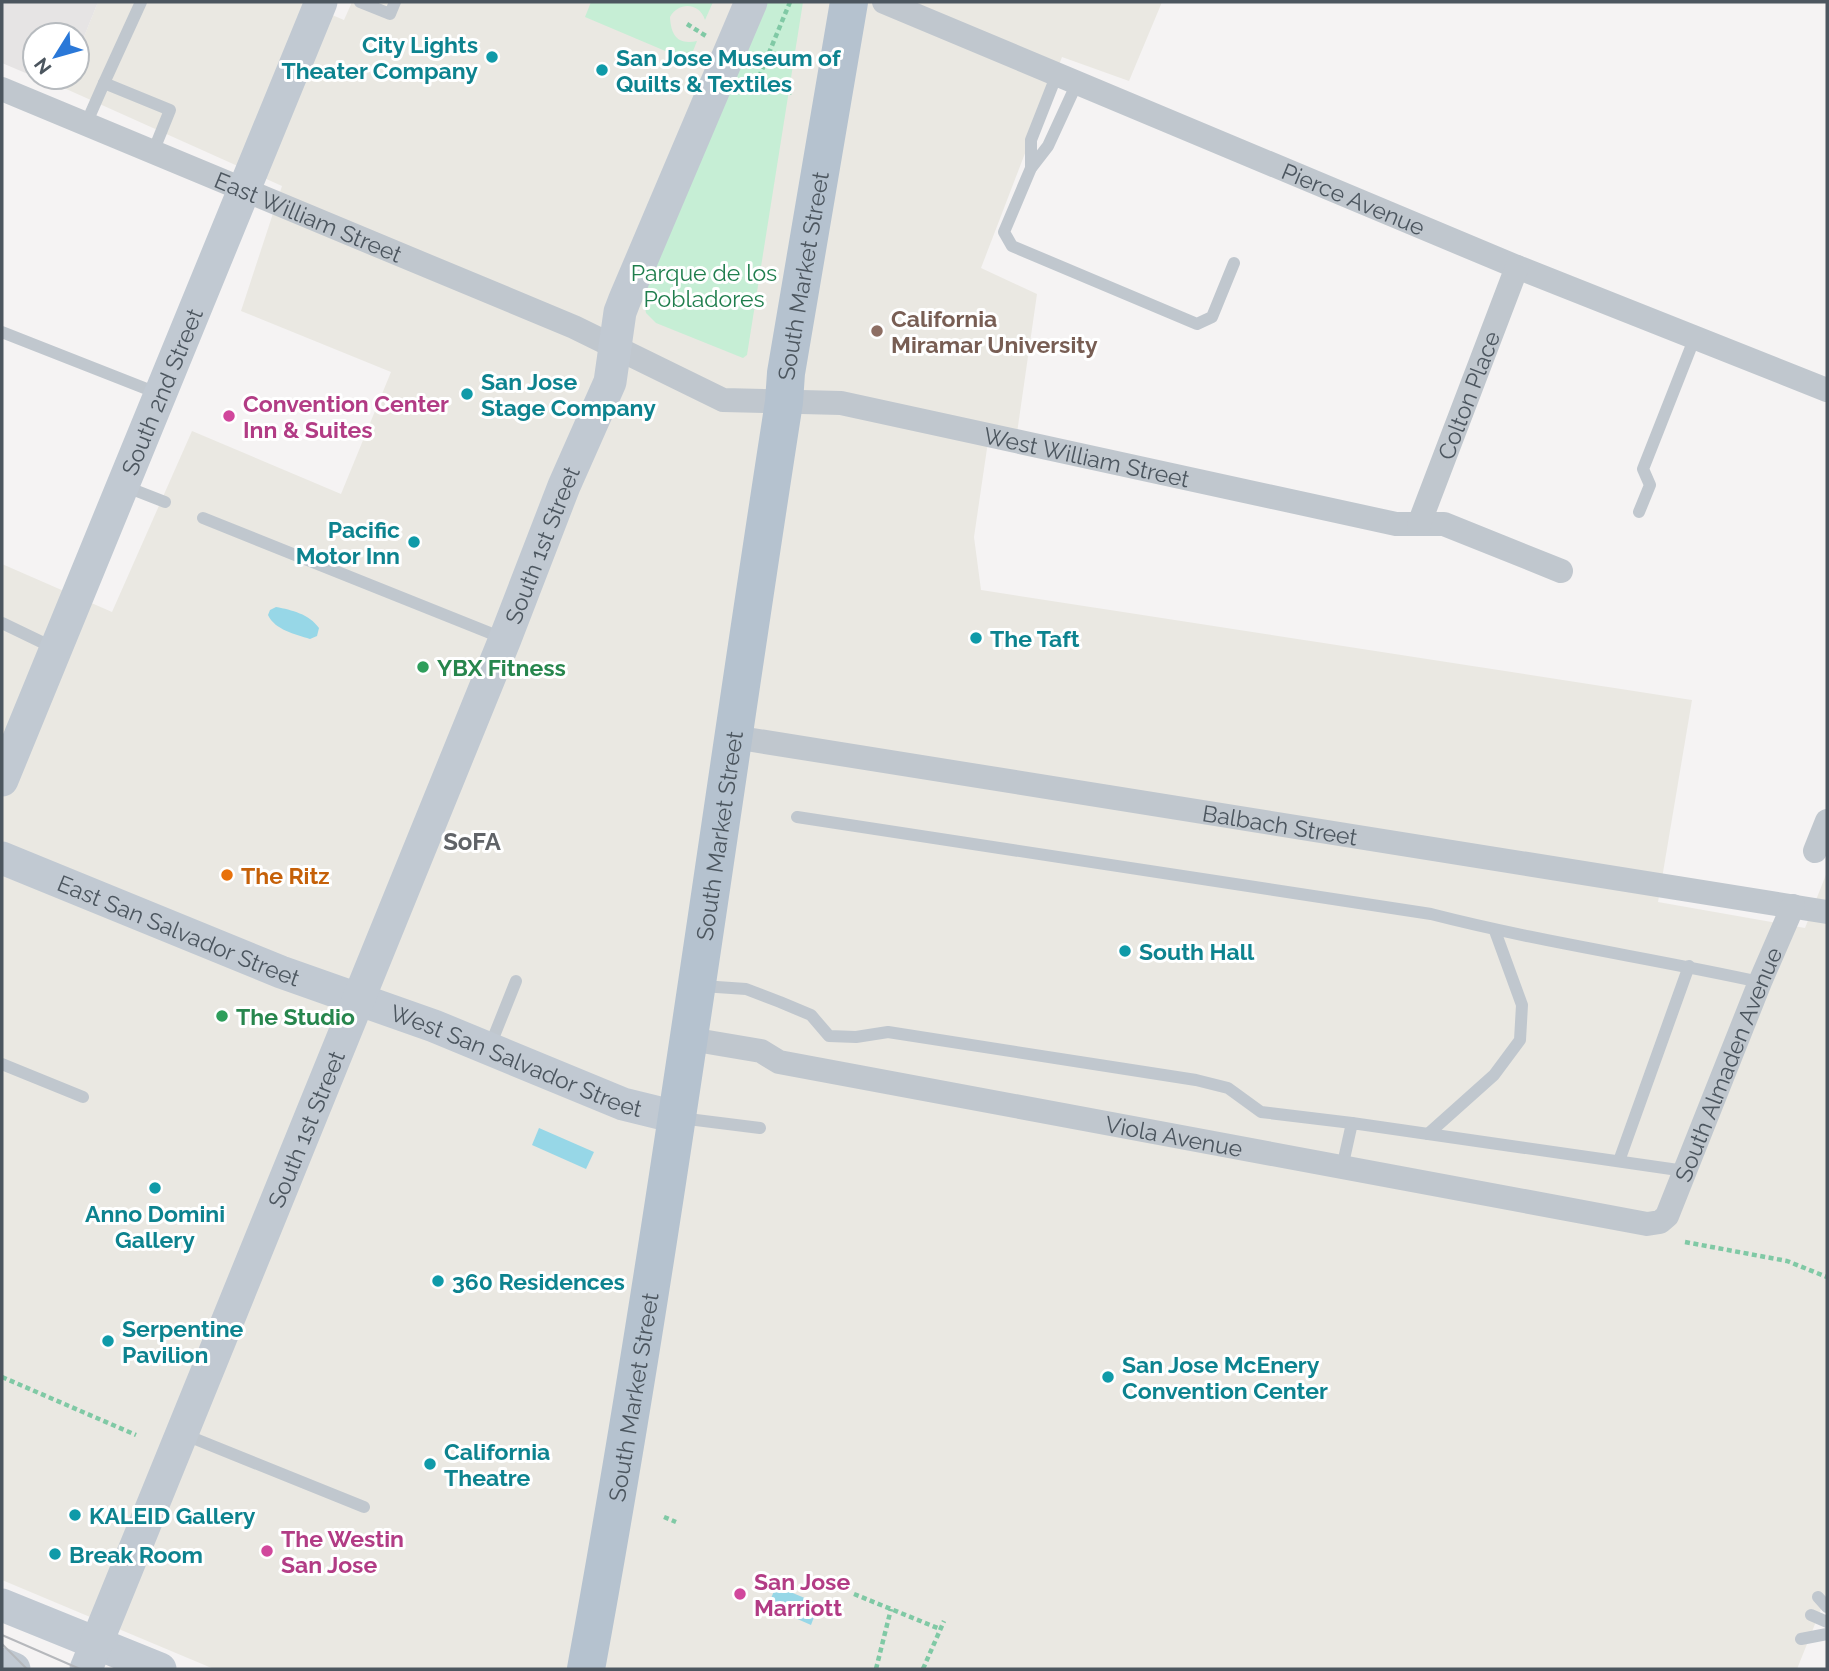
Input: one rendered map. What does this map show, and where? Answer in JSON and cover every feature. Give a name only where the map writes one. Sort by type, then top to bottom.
[{"type":"main road","name":"South Market Street","points":[[586,1669],[615,1508],[690,1039],[784,402],[786,373],[849,2]]},
{"type":"street","name":"South 2nd Street","points":[[2,780],[321,2]]},
{"type":"street","name":"South 1st Street","points":[[92,1657],[505,639],[564,486],[603,401],[610,382],[620,312],[751,2]]},
{"type":"street","name":"Pierce Avenue","points":[[884,2],[1517,267],[1827,390]]},
{"type":"street","name":"East William Street","points":[[2,89],[574,327],[615,347]]},
{"type":"street","name":"Colton Place","points":[[1419,524],[1517,267]]},
{"type":"street","name":"West William Street","points":[[615,347],[723,400],[841,403],[1396,524],[1444,524],[1561,571]]},
{"type":"street","name":"Balbach Street","points":[[734,737],[1827,912]]},
{"type":"street","points":[[1815,851],[1827,821]]},
{"type":"street","name":"East San Salvador Street","points":[[2,858],[281,972],[358,999]]},
{"type":"street","name":"South Almaden Avenue","points":[[1660,1222],[1667,1216],[1793,906]]},
{"type":"street","name":"West San Salvador Street","points":[[358,999],[623,1104],[676,1117]]},
{"type":"street","name":"Viola Avenue","points":[[690,1039],[761,1051],[779,1062],[1634,1224],[1660,1222]]},
{"type":"street","points":[[2,1605],[92,1657],[160,1669]]},
{"type":"street","points":[[2,1664],[14,1669]]},
{"type":"lane","points":[[86,124],[141,2]]},
{"type":"lane","points":[[360,2],[390,14],[396,2]]},
{"type":"lane","points":[[1031,168],[1031,140],[1067,79]]},
{"type":"lane","points":[[1067,79],[1048,146],[1031,168],[1004,232],[1012,246],[1197,324],[1212,317],[1234,263]]},
{"type":"lane","points":[[104,83],[170,110],[153,152]]},
{"type":"lane","points":[[2,332],[161,395]]},
{"type":"lane","points":[[1639,512],[1650,485],[1643,469],[1695,337]]},
{"type":"lane","points":[[124,486],[164,502]]},
{"type":"lane","points":[[203,518],[505,639]]},
{"type":"lane","points":[[2,623],[56,649]]},
{"type":"lane","points":[[797,817],[1431,914],[1495,931],[1689,966],[1760,982]]},
{"type":"lane","points":[[1428,1134],[1493,1076],[1520,1040],[1522,1005],[1495,931]]},
{"type":"lane","points":[[1619,1161],[1689,966]]},
{"type":"lane","points":[[489,1049],[516,981]]},
{"type":"lane","points":[[698,986],[746,989],[811,1015],[829,1036],[856,1037],[888,1032],[1196,1080],[1228,1088],[1261,1112],[1685,1171]]},
{"type":"lane","points":[[2,1064],[83,1097]]},
{"type":"lane","points":[[676,1117],[760,1129]]},
{"type":"lane","points":[[1342,1168],[1352,1123]]},
{"type":"lane","points":[[181,1433],[364,1507]]},
{"type":"lane","points":[[1811,1615],[1827,1622]]},
{"type":"lane","points":[[1801,1639],[1827,1634]]},
{"type":"path","points":[[759,77],[790,2]]},
{"type":"path","points":[[687,24],[706,36]]},
{"type":"path","points":[[747,71],[792,93]]},
{"type":"path","points":[[1685,1242],[1787,1261],[1827,1277]]},
{"type":"path","points":[[2,1377],[136,1436]]},
{"type":"path","points":[[664,1517],[676,1522]]},
{"type":"path","points":[[854,1594],[940,1629]]},
{"type":"path","points":[[876,1669],[891,1609]]},
{"type":"path","points":[[923,1669],[944,1621]]},
{"type":"shaded area","points":[[2,2],[98,2],[90,21],[21,21],[21,71],[2,63]]},
{"type":"shaded area","points":[[98,2],[301,2],[344,20],[352,2],[1162,2],[1129,81],[1062,57],[981,268],[1037,294],[1017,433],[990,428],[974,537],[981,590],[1692,700],[1658,902],[1805,928],[1827,872],[1827,1594],[1797,1669],[214,1669],[2,1580],[2,564],[112,612],[192,431],[341,494],[391,372],[241,311],[282,186],[71,91],[91,91],[90,21]]},
{"type":"green space","points":[[591,2],[713,2],[705,20],[699,10],[689,6],[679,8],[670,17],[677,38],[685,42],[697,41],[689,61],[585,17]]},
{"type":"green space","name":"Parque de los Pobladores","points":[[764,2],[803,2],[747,355],[743,358],[656,323],[646,313],[643,296]]},
{"type":"water","points":[[276,607],[294,611],[310,619],[319,628],[317,636],[310,639],[286,631],[275,624],[268,615],[270,610]]},
{"type":"water","points":[[539,1128],[594,1152],[586,1169],[532,1145]]},
{"type":"water","points":[[776,1586],[819,1604],[811,1625],[768,1606]]},
{"type":"tram line","points":[[2,1635],[80,1669]]},
{"type":"tram line","points":[[2,1644],[27,1669]]},
{"type":"place","name":"City Lights Theater Company","points":[[492,57]]},
{"type":"place","name":"San Jose Museum of Quilts & Textiles","points":[[602,70]]},
{"type":"place","name":"California Miramar University","points":[[877,331]]},
{"type":"place","name":"San Jose Stage Company","points":[[467,394]]},
{"type":"place","name":"Convention Center Inn & Suites","points":[[229,416]]},
{"type":"place","name":"Pacific Motor Inn","points":[[414,542]]},
{"type":"place","name":"The Taft","points":[[976,638]]},
{"type":"place","name":"YBX Fitness","points":[[423,667]]},
{"type":"place","name":"The Ritz","points":[[227,875]]},
{"type":"place","name":"South Hall","points":[[1125,951]]},
{"type":"place","name":"The Studio","points":[[222,1016]]},
{"type":"place","name":"Anno Domini Gallery","points":[[155,1188]]},
{"type":"place","name":"360 Residences","points":[[438,1281]]},
{"type":"place","name":"Serpentine Pavilion","points":[[108,1341]]},
{"type":"place","name":"San Jose McEnery Convention Center","points":[[1108,1377]]},
{"type":"place","name":"California Theatre","points":[[430,1464]]},
{"type":"place","name":"KALEID Gallery","points":[[75,1515]]},
{"type":"place","name":"The Westin San Jose","points":[[267,1551]]},
{"type":"place","name":"Break Room","points":[[55,1554]]},
{"type":"place","name":"San Jose Marriott","points":[[740,1594]]},
{"type":"district","name":"SoFA","points":[[472,841]]}]
